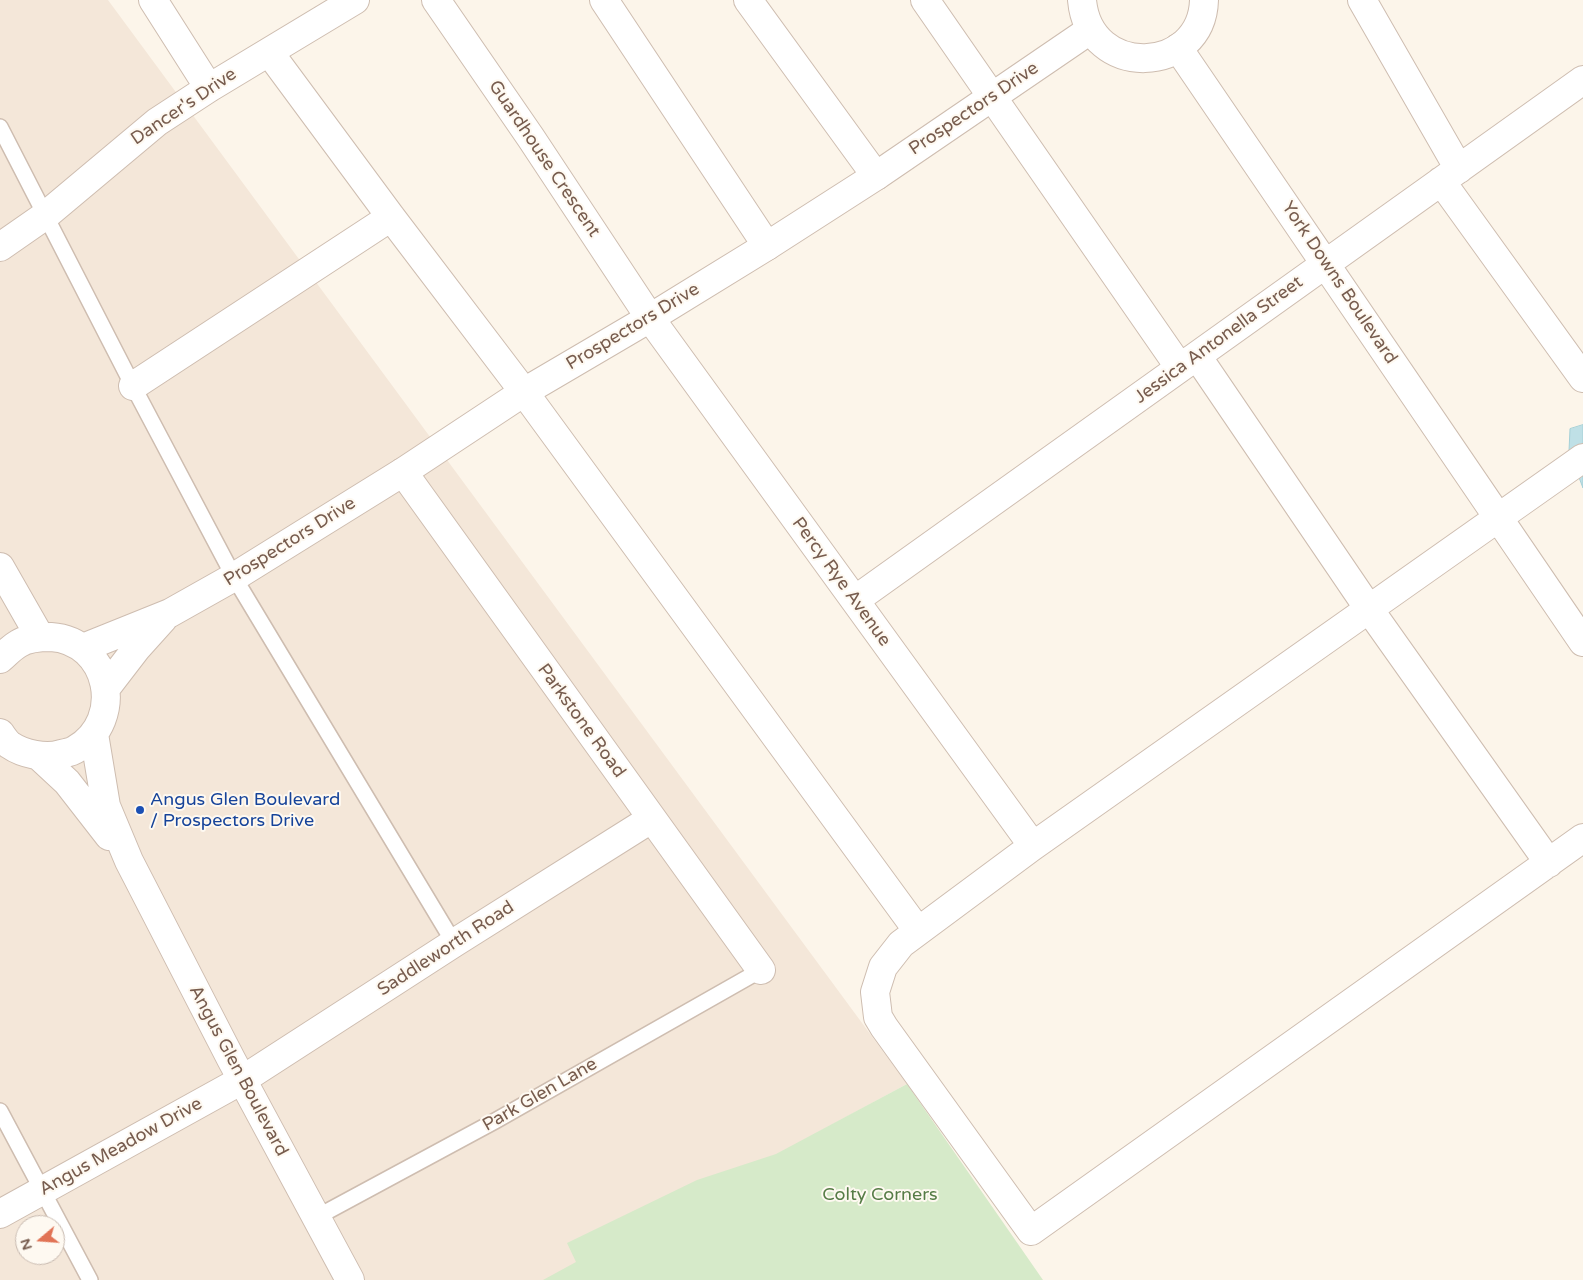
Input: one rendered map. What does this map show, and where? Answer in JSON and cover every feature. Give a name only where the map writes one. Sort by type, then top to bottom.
[{"type":"street","points":[[153,0],[209,88]]},
{"type":"street","name":"Dancer's Drive","points":[[0,248],[46,215],[157,122],[209,88],[355,0]]},
{"type":"street","name":"Guardhouse Crescent","points":[[436,0],[531,138],[650,318]]},
{"type":"street","points":[[604,0],[767,246]]},
{"type":"street","points":[[748,0],[876,176]]},
{"type":"street","points":[[924,0],[992,97],[1370,610],[1549,863]]},
{"type":"street","points":[[1082,0],[1083,12],[1090,30],[1104,45],[1121,55],[1140,59],[1160,57],[1178,48],[1190,37],[1199,23],[1204,0]]},
{"type":"street","points":[[1362,0],[1450,175],[1583,378]]},
{"type":"street","name":"Prospectors Drive","points":[[83,648],[170,613],[234,577],[403,472],[524,392],[767,246],[876,176],[1090,30]]},
{"type":"street","name":"York Downs Boulevard","points":[[1178,48],[1583,642]]},
{"type":"street","points":[[269,52],[524,392],[918,931]]},
{"type":"street","name":"Jessica Antonella Street","points":[[855,600],[1583,80]]},
{"type":"street","points":[[133,386],[391,217]]},
{"type":"street","name":"Percy Rye Avenue","points":[[650,318],[1033,846]]},
{"type":"street","points":[[1583,458],[1033,846],[901,944],[883,967],[875,992],[878,1016],[1031,1231],[1583,838]]},
{"type":"street","name":"Parkstone Road","points":[[403,472],[761,970]]},
{"type":"street","points":[[0,567],[40,637]]},
{"type":"street","name":"Prospectors Drive","points":[[106,688],[136,649],[170,613]]},
{"type":"street","points":[[0,659],[18,644],[40,637],[62,638],[83,648],[98,665],[106,688],[105,712],[94,734],[76,749],[54,756],[39,756],[3,742]]},
{"type":"street","name":"Angus Glen Boulevard","points":[[94,734],[106,806],[129,861],[242,1080],[350,1280]]},
{"type":"street","name":"Angus Glen Boulevard","points":[[39,756],[67,782],[129,861]]},
{"type":"street","name":"Saddleworth Road","points":[[242,1080],[651,819]]},
{"type":"street","name":"Angus Meadow Drive","points":[[0,1214],[242,1080]]},
{"type":"lane","points":[[0,127],[234,577],[454,943]]},
{"type":"lane","name":"Park Glen Lane","points":[[317,1217],[495,1121],[761,970]]},
{"type":"lane","points":[[0,1111],[90,1280]]},
{"type":"shaded area","points":[[0,0],[108,0],[907,1084],[545,1280],[0,1280]]},
{"type":"green space","name":"Colty Corners","points":[[907,1084],[1043,1280],[543,1280],[576,1262],[567,1243],[697,1180],[776,1154]]},
{"type":"water","points":[[1583,425],[1583,488],[1569,451],[1570,429]]},
{"type":"place","name":"Angus Glen Boulevard / Prospectors Drive","points":[[140,810]]}]
